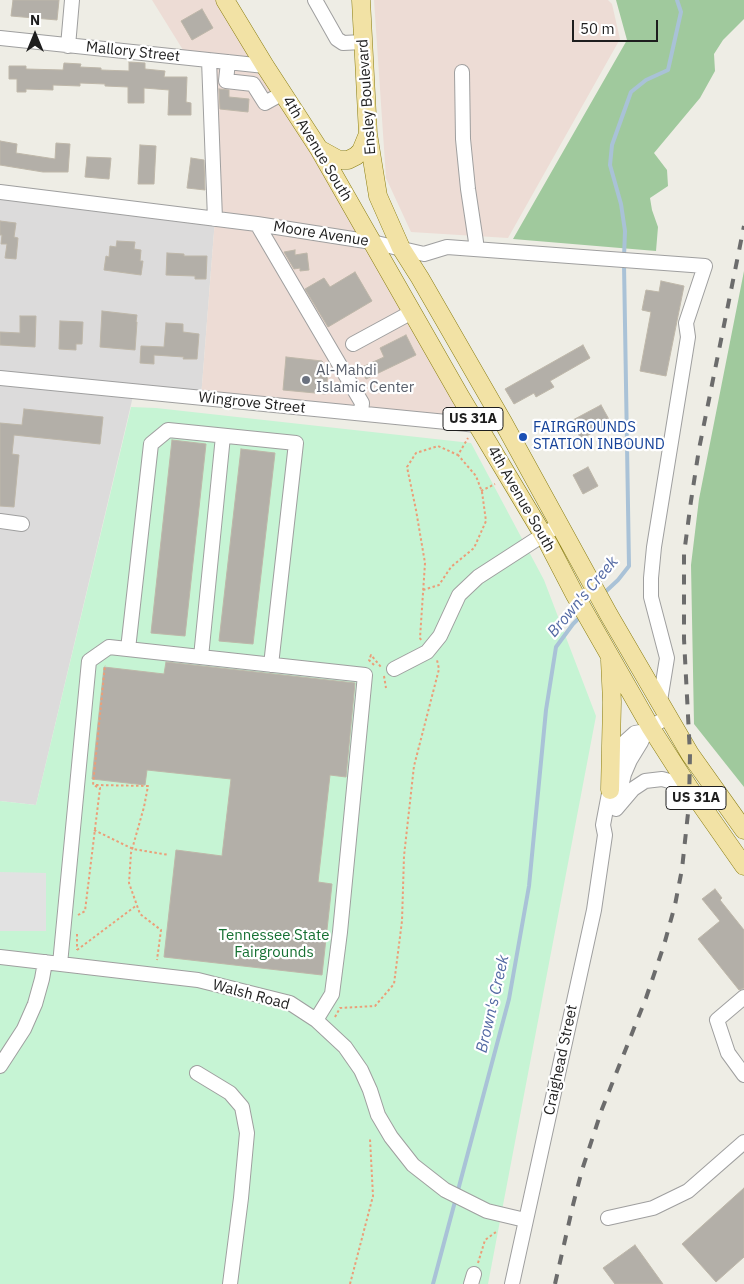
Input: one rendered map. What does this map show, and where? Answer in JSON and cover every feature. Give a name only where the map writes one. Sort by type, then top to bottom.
[{"type":"main road","name":"4th Avenue South","points":[[225,0],[319,149],[412,312],[473,430],[543,535],[575,596],[610,656],[648,730],[744,866]]},
{"type":"main road","name":"Ensley Boulevard","points":[[361,0],[368,134],[378,196],[401,248]]},
{"type":"main road","points":[[319,149],[339,160],[348,160],[361,151],[368,134]]},
{"type":"main road","name":"4th Avenue South","points":[[401,248],[503,422],[609,615],[690,754],[744,830]]},
{"type":"main road","points":[[610,656],[612,702],[610,790]]},
{"type":"street","points":[[68,46],[72,0]]},
{"type":"street","points":[[315,0],[338,39],[343,43],[363,42]]},
{"type":"street","name":"Mallory Street","points":[[0,38],[265,66]]},
{"type":"street","points":[[209,60],[215,219]]},
{"type":"street","points":[[228,62],[226,81],[253,84],[265,103],[283,93]]},
{"type":"street","points":[[462,72],[468,189],[476,242],[474,250]]},
{"type":"street","name":"Moore Avenue","points":[[0,192],[256,224],[372,242],[424,254],[448,247],[705,266],[686,323],[688,337],[650,578],[651,597],[667,658],[664,709]]},
{"type":"street","points":[[256,224],[362,403],[361,413]]},
{"type":"street","points":[[353,344],[412,312]]},
{"type":"street","name":"Wingrove Street","points":[[0,378],[361,413],[473,430],[503,422]]},
{"type":"street","points":[[128,649],[151,444],[168,430],[296,443],[271,665]]},
{"type":"street","points":[[201,657],[224,436]]},
{"type":"street","points":[[0,521],[22,524]]},
{"type":"street","points":[[387,671],[427,652],[440,636],[460,595],[478,577],[560,524]]},
{"type":"street","points":[[60,964],[89,661],[109,647],[365,675],[339,941],[332,994],[316,1020]]},
{"type":"street","name":"Craighead Street","points":[[605,835],[612,827],[624,774],[630,760],[648,730],[664,709]]},
{"type":"street","name":"Craighead Street","points":[[512,1284],[594,910],[605,835],[603,825],[616,760],[625,742],[635,733],[648,730]]},
{"type":"street","points":[[615,810],[633,789],[645,781],[662,779],[690,789]]},
{"type":"street","name":"Walsh Road","points":[[0,957],[198,980],[290,1004],[316,1020],[345,1047],[362,1070],[378,1115],[391,1137],[413,1165],[445,1190],[487,1211],[525,1220]]},
{"type":"street","points":[[0,1066],[24,1029],[35,1004],[45,962]]},
{"type":"street","points":[[744,997],[717,1020],[728,1053],[744,1075]]},
{"type":"street","points":[[197,1073],[230,1093],[242,1107],[247,1133],[230,1284]]},
{"type":"street","points":[[608,1218],[653,1208],[688,1191],[744,1142]]},
{"type":"path","points":[[458,455],[473,430]]},
{"type":"path","points":[[423,590],[439,585],[451,567],[474,548],[486,521],[481,491],[476,476],[458,455],[438,446],[416,453],[407,467],[425,563],[423,590],[420,638],[424,644]]},
{"type":"path","points":[[481,491],[498,482]]},
{"type":"path","points":[[375,666],[369,660],[371,655],[387,671],[386,688]]},
{"type":"path","points":[[93,785],[106,658]]},
{"type":"path","points":[[334,1017],[340,1008],[376,1006],[394,984],[402,920],[404,856],[414,766],[439,669],[437,660]]},
{"type":"path","points":[[76,916],[85,910],[100,788],[93,785]]},
{"type":"path","points":[[93,785],[148,786],[132,849],[129,883],[140,914],[160,930],[157,960]]},
{"type":"path","points":[[94,830],[132,849],[169,855]]},
{"type":"path","points":[[76,933],[77,950],[137,905]]},
{"type":"path","points":[[350,1284],[373,1196],[370,1139]]},
{"type":"path","points":[[473,1279],[486,1240],[496,1232]]},
{"type":"shaded area","points":[[152,0],[225,0],[477,425],[201,398],[215,219],[209,60],[188,58]]},
{"type":"shaded area","points":[[374,0],[608,0],[612,4],[620,39],[508,238],[411,232],[386,178]]},
{"type":"shaded area","points":[[0,192],[215,219],[201,398],[134,392],[36,805],[0,801]]},
{"type":"shaded area","points":[[0,872],[46,873],[46,931],[0,931]]},
{"type":"green space","points":[[616,0],[744,0],[744,19],[723,40],[714,54],[715,71],[700,98],[654,153],[667,170],[668,186],[650,198],[658,227],[656,251],[513,239],[627,40]]},
{"type":"green space","points":[[744,271],[744,787],[694,724],[691,565],[699,499]]},
{"type":"green space","name":"Tennessee State Fairgrounds","points":[[131,407],[156,408],[471,443],[544,580],[596,716],[488,1284],[0,1284],[0,801],[36,805]]},
{"type":"building","points":[[13,0],[59,0],[57,20],[11,16]]},
{"type":"building","points":[[202,9],[213,28],[192,40],[181,21]]},
{"type":"building","points":[[129,62],[145,63],[145,69],[165,71],[164,77],[187,77],[186,102],[191,103],[191,115],[168,115],[169,90],[144,88],[144,103],[128,103],[128,87],[80,83],[80,86],[53,85],[53,90],[26,89],[26,92],[17,92],[17,79],[9,79],[9,66],[26,66],[26,69],[63,70],[64,63],[81,64],[80,67],[101,68],[101,70],[129,71]]},
{"type":"building","points":[[219,89],[229,90],[229,97],[249,99],[248,112],[220,109]]},
{"type":"building","points":[[0,141],[17,144],[16,153],[55,159],[56,143],[70,144],[68,172],[43,172],[0,165]]},
{"type":"building","points":[[140,145],[156,146],[154,184],[138,184]]},
{"type":"building","points":[[87,157],[111,158],[109,179],[85,177]]},
{"type":"building","points":[[191,158],[204,160],[205,190],[187,188]]},
{"type":"building","points":[[0,221],[16,223],[14,237],[18,238],[16,259],[5,258],[7,244],[1,244]]},
{"type":"building","points":[[117,241],[135,242],[134,249],[141,250],[140,261],[143,261],[141,275],[104,270],[106,256],[109,257],[110,246],[116,247]]},
{"type":"building","points":[[295,250],[295,255],[307,253],[309,270],[300,271],[300,268],[294,269],[284,252]]},
{"type":"building","points":[[167,253],[184,254],[184,256],[207,256],[206,279],[195,279],[195,276],[166,275]]},
{"type":"building","points":[[355,272],[372,301],[328,327],[305,289],[324,278],[330,287]]},
{"type":"building","points":[[661,281],[684,286],[666,376],[640,371],[651,312],[642,310],[646,290],[659,292]]},
{"type":"building","points":[[102,311],[137,315],[135,350],[100,347]]},
{"type":"building","points":[[20,316],[36,316],[35,347],[0,345],[0,332],[20,333]]},
{"type":"building","points":[[60,321],[83,322],[82,344],[76,344],[76,350],[59,349]]},
{"type":"building","points":[[166,323],[183,324],[183,332],[199,334],[197,359],[154,355],[154,364],[140,363],[141,346],[164,347]]},
{"type":"building","points":[[406,335],[416,355],[366,379],[360,368],[384,357],[380,348]]},
{"type":"building","points":[[583,345],[590,358],[550,381],[554,387],[536,397],[534,393],[514,404],[505,389]]},
{"type":"building","name":"Al-Mahdi Islamic Center","points":[[286,357],[322,361],[328,371],[326,394],[283,390]]},
{"type":"building","points":[[601,405],[611,423],[581,439],[571,421]]},
{"type":"building","points":[[24,409],[103,417],[100,444],[14,435],[12,454],[19,455],[14,507],[0,506],[0,423],[22,425]]},
{"type":"building","points":[[172,440],[206,444],[185,636],[151,633]]},
{"type":"building","points":[[241,449],[275,453],[253,644],[219,641]]},
{"type":"building","points":[[588,467],[598,486],[583,494],[573,475]]},
{"type":"building","points":[[166,662],[355,683],[346,777],[330,775],[318,882],[332,884],[322,975],[164,957],[176,850],[222,856],[231,779],[147,770],[145,785],[92,779],[104,667],[164,674]]},
{"type":"building","points":[[715,889],[722,898],[720,900],[744,930],[744,988],[739,990],[698,939],[720,921],[702,899]]},
{"type":"building","points":[[744,1188],[744,1257],[716,1282],[682,1244]]},
{"type":"building","points":[[635,1245],[663,1284],[615,1284],[603,1268]]},
{"type":"waterway","name":"Brown's Creek","points":[[624,257],[625,231],[621,204],[610,165],[612,145],[631,92],[646,80],[668,70],[681,12],[677,0]]},
{"type":"waterway","name":"Brown's Creek","points":[[603,594],[629,566],[624,264]]},
{"type":"waterway","name":"Brown's Creek","points":[[433,1284],[509,999],[529,886],[546,710],[556,647],[582,615]]},
{"type":"railway","points":[[555,1284],[582,1170],[602,1109],[646,998],[664,945],[682,869],[689,804],[690,754],[684,639],[684,554],[699,449],[744,226]]},
{"type":"place","name":"Al-Mahdi Islamic Center","points":[[306,380]]},
{"type":"place","name":"FAIRGROUNDS STATION INBOUND","points":[[523,437]]}]
